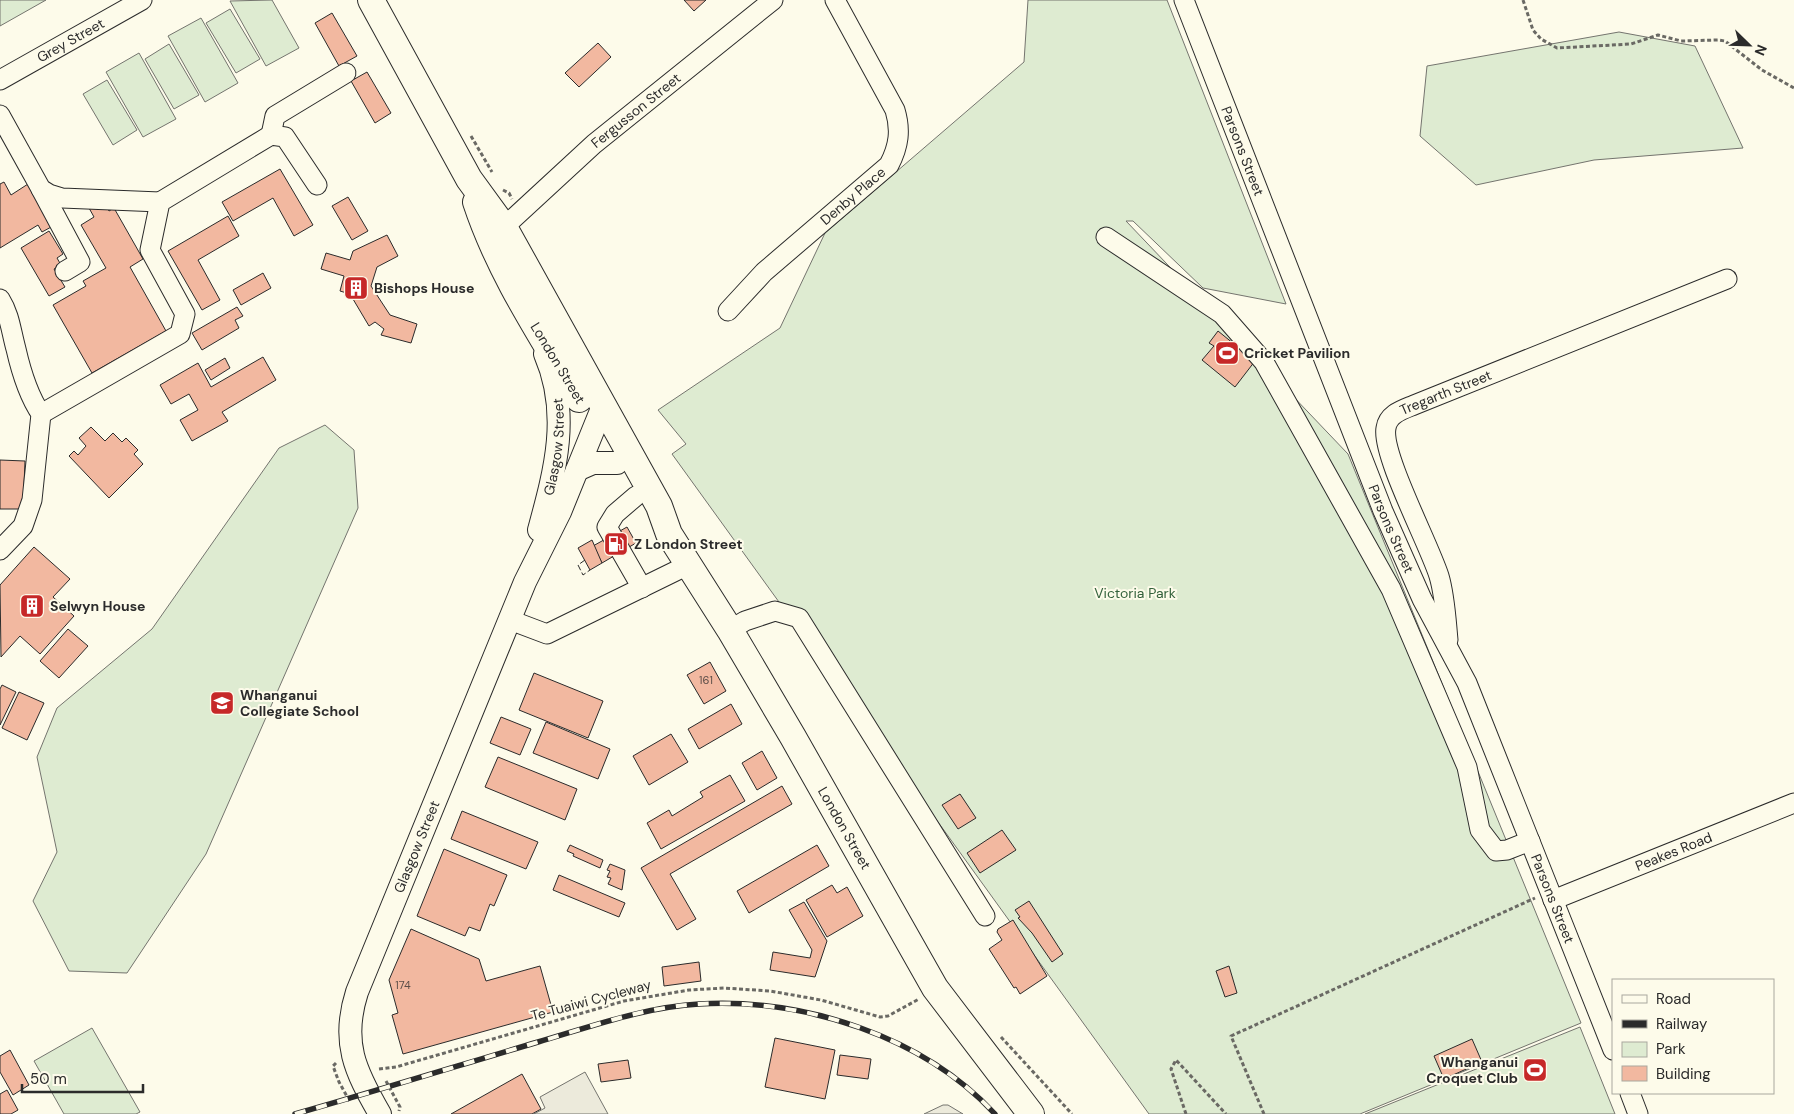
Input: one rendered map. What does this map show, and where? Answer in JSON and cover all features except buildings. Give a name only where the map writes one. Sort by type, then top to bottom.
[{"type":"highway","name":"London Street","points":[[371,0],[469,179],[504,227],[599,416],[618,463],[636,496],[650,515],[669,534]]},
{"type":"highway","name":"London Street","points":[[469,179],[488,237],[527,313],[659,506],[669,534],[730,630],[935,988],[997,1066],[1031,1114]]},
{"type":"highway","points":[[997,1066],[1050,1114]]},
{"type":"main road","name":"Glasgow Street","points":[[525,582],[556,466],[559,443],[559,417],[554,383],[547,358],[527,313]]},
{"type":"main road","name":"Glasgow Street","points":[[390,1111],[354,1061],[350,1045],[351,1010],[363,974],[525,582],[560,512],[599,416]]},
{"type":"main road","points":[[577,470],[594,463],[618,463]]},
{"type":"street","name":"Grey Street","points":[[0,80],[114,7],[142,0]]},
{"type":"street","name":"Fergusson Street","points":[[504,227],[594,144],[773,0]]},
{"type":"street","name":"Denby Place","points":[[728,311],[764,272],[889,165],[895,153],[900,125],[895,110],[835,0]]},
{"type":"street","name":"Parsons Street","points":[[1184,0],[1383,511],[1422,599],[1467,684],[1612,1048]]},
{"type":"street","points":[[271,135],[275,116],[346,73]]},
{"type":"street","points":[[0,116],[80,262],[65,270]]},
{"type":"street","points":[[41,189],[62,198],[160,202],[271,135],[285,137],[317,185]]},
{"type":"street","points":[[41,414],[180,334],[185,314],[150,250],[160,202]]},
{"type":"street","points":[[1106,237],[1222,314],[1264,362],[1391,588],[1467,767],[1480,830],[1496,851],[1507,850],[1530,841]]},
{"type":"street","name":"Tregarth Street","points":[[1449,648],[1444,597],[1439,575],[1393,463],[1386,442],[1387,422],[1394,415],[1407,408],[1727,280]]},
{"type":"street","points":[[0,298],[9,313],[16,350],[32,401],[41,414],[32,500],[23,526],[0,550]]},
{"type":"street","points":[[636,496],[615,514],[607,527],[642,588]]},
{"type":"street","points":[[510,620],[546,634],[688,565]]},
{"type":"street","points":[[730,630],[745,621],[775,611],[799,618],[985,916]]},
{"type":"street","name":"Peakes Road","points":[[1551,896],[1794,803]]},
{"type":"street","points":[[1630,1094],[1638,1114]]},
{"type":"path","points":[[1523,0],[1532,30],[1540,39],[1557,48],[1631,44],[1658,35],[1681,41],[1725,41],[1762,70],[1794,88]]},
{"type":"path","points":[[1264,1114],[1231,1036],[1551,896]]},
{"type":"path","name":"Te Tuaiwi Cycleway","points":[[378,1069],[396,1067],[624,1001],[670,992],[724,988],[770,991],[821,1000],[880,1017],[888,1016],[925,995]]},
{"type":"path","points":[[1186,1114],[1171,1069],[1176,1060],[1226,1114]]},
{"type":"path","points":[[390,1111],[404,1114]]},
{"type":"green space","points":[[0,0],[46,0],[0,26]]},
{"type":"green space","points":[[272,0],[299,48],[266,66],[230,1]]},
{"type":"green space","name":"Victoria Park","points":[[1028,0],[1167,0],[1286,304],[1203,288],[1133,221],[1126,221],[1348,454],[1581,1023],[1360,1114],[1149,1114],[672,454],[686,444],[658,410],[780,328],[825,233],[1024,62]]},
{"type":"green space","points":[[230,9],[260,59],[236,73],[206,23]]},
{"type":"green space","points":[[201,18],[238,83],[205,102],[168,36]]},
{"type":"green space","points":[[1619,32],[1695,46],[1743,148],[1594,160],[1476,185],[1420,136],[1427,66]]},
{"type":"green space","points":[[169,44],[199,95],[174,109],[145,59]]},
{"type":"green space","points":[[139,53],[176,119],[143,137],[106,72]]},
{"type":"green space","points":[[107,80],[137,130],[113,145],[83,94]]},
{"type":"green space","points":[[325,425],[354,450],[358,508],[206,854],[127,973],[69,971],[33,901],[57,852],[37,757],[57,708],[152,629],[279,448]]},
{"type":"green space","name":"Whanganui Croquet Club","points":[[1580,1027],[1615,1114],[1365,1114]]},
{"type":"green space","points":[[92,1028],[140,1112],[136,1114],[64,1114],[34,1061]]},
{"type":"shaded area","points":[[585,1072],[608,1114],[534,1114],[545,1108],[540,1097]]},
{"type":"shaded area","points":[[943,1105],[948,1105],[963,1114],[924,1114]]},
{"type":"railway","points":[[295,1114],[597,1024],[658,1009],[699,1004],[739,1004],[779,1008],[820,1016],[859,1027],[897,1043],[933,1063],[966,1087],[995,1114]]},
{"type":"fence","points":[[585,560],[578,565],[583,575],[590,570]]},
{"type":"place","name":"Bishops House","points":[[356,288]]},
{"type":"place","name":"Cricket Pavilion","points":[[1227,353]]},
{"type":"place","name":"Z London Street","points":[[616,544]]},
{"type":"place","name":"Selwyn House","points":[[32,606]]},
{"type":"place","name":"Whanganui Collegiate School","points":[[222,703]]},
{"type":"place","name":"Whanganui Croquet Club","points":[[1535,1070]]}]
